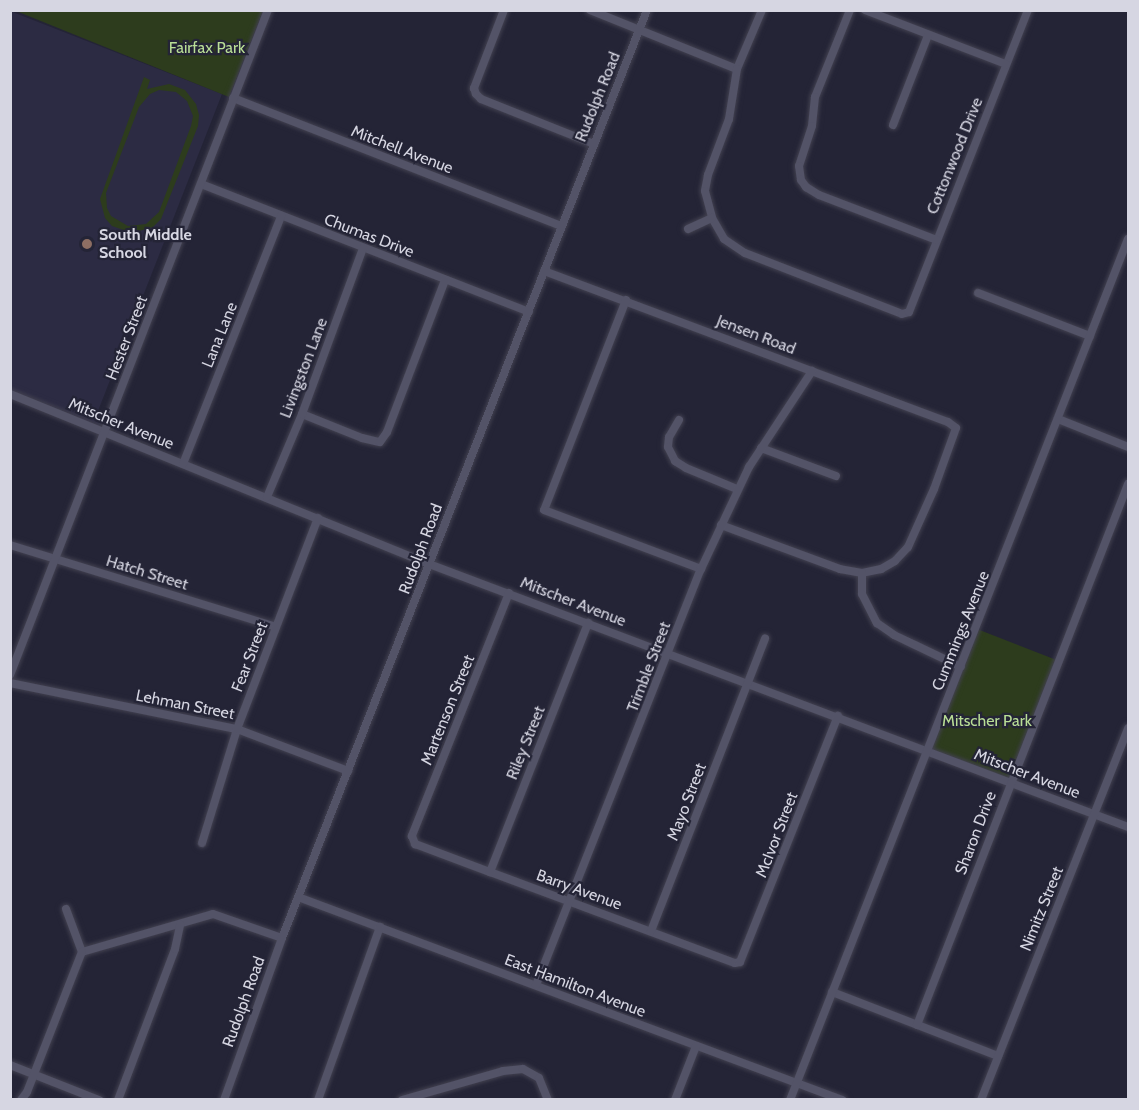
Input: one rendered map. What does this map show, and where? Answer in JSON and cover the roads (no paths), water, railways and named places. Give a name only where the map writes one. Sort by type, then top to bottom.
[{"type":"street","name":"Hester Street","points":[[10,675],[268,10]]},
{"type":"street","points":[[504,10],[474,88],[476,94],[481,99],[594,144]]},
{"type":"street","points":[[590,10],[737,69]]},
{"type":"street","name":"Rudolph Road","points":[[224,1100],[282,938],[647,10]]},
{"type":"street","points":[[688,229],[712,218],[705,191],[708,175],[729,119],[737,69],[762,10]]},
{"type":"street","points":[[850,10],[816,97],[812,126],[799,166],[801,180],[806,187],[819,195],[937,240]]},
{"type":"street","points":[[865,10],[1006,64]]},
{"type":"street","name":"Cottonwood Drive","points":[[712,218],[724,238],[745,253],[902,314],[909,312],[1028,10]]},
{"type":"street","points":[[893,125],[928,35]]},
{"type":"street","name":"Mitchell Avenue","points":[[233,98],[562,226]]},
{"type":"street","name":"Chumas Drive","points":[[201,184],[529,312]]},
{"type":"street","name":"Lana Lane","points":[[183,464],[281,216]]},
{"type":"street","name":"Cummings Avenue","points":[[790,1100],[1128,239]]},
{"type":"street","name":"Livingston Lane","points":[[267,497],[302,414],[363,248]]},
{"type":"street","name":"Jensen Road","points":[[544,271],[948,422],[956,428],[942,469],[908,547],[895,561],[881,569],[862,573]]},
{"type":"street","points":[[302,414],[362,438],[380,442],[387,432],[445,280]]},
{"type":"street","points":[[978,293],[1090,336]]},
{"type":"street","points":[[626,300],[544,510],[700,569]]},
{"type":"street","name":"Trimble Street","points":[[536,985],[669,653],[700,569],[737,489],[812,371]]},
{"type":"street","name":"Mitscher Avenue","points":[[10,394],[429,564],[748,682],[1128,827]]},
{"type":"street","points":[[1058,419],[1128,447]]},
{"type":"street","points":[[679,420],[669,437],[668,447],[675,461],[686,468],[737,489]]},
{"type":"street","points":[[761,448],[836,476]]},
{"type":"street","name":"Sharon Drive","points":[[916,1025],[1128,484]]},
{"type":"street","name":"Fear Street","points":[[202,843],[237,729],[318,518]]},
{"type":"street","points":[[721,525],[840,569],[862,573],[862,594],[877,624],[894,635],[961,667]]},
{"type":"street","name":"Hatch Street","points":[[10,545],[276,627]]},
{"type":"street","name":"Martenson Street","points":[[412,836],[509,593]]},
{"type":"street","name":"Riley Street","points":[[490,873],[588,623]]},
{"type":"street","name":"Mayo Street","points":[[651,931],[765,638]]},
{"type":"street","name":"Lehman Street","points":[[10,683],[237,729],[348,771]]},
{"type":"street","name":"McIvor Street","points":[[740,962],[838,716]]},
{"type":"street","name":"Nimitz Street","points":[[981,1100],[1128,728]]},
{"type":"street","name":"Barry Avenue","points":[[412,836],[415,844],[490,873],[735,963],[740,962]]},
{"type":"street","name":"East Hamilton Avenue","points":[[298,897],[842,1100]]},
{"type":"street","points":[[21,1100],[34,1074],[82,952],[66,909]]},
{"type":"street","points":[[82,952],[213,914],[282,938]]},
{"type":"street","points":[[118,1100],[175,949],[180,925]]},
{"type":"street","points":[[322,1099],[380,927]]},
{"type":"street","points":[[832,992],[998,1056]]},
{"type":"street","points":[[675,1100],[696,1046]]},
{"type":"street","points":[[10,1065],[99,1100]]},
{"type":"street","points":[[402,1100],[503,1071],[523,1070],[540,1078],[548,1100]]},
{"type":"place","name":"South Middle School","points":[[87,244]]},
{"type":"park label","name":"Fairfax Park","points":[[207,48]]},
{"type":"park label","name":"Mitscher Park","points":[[987,721]]}]
